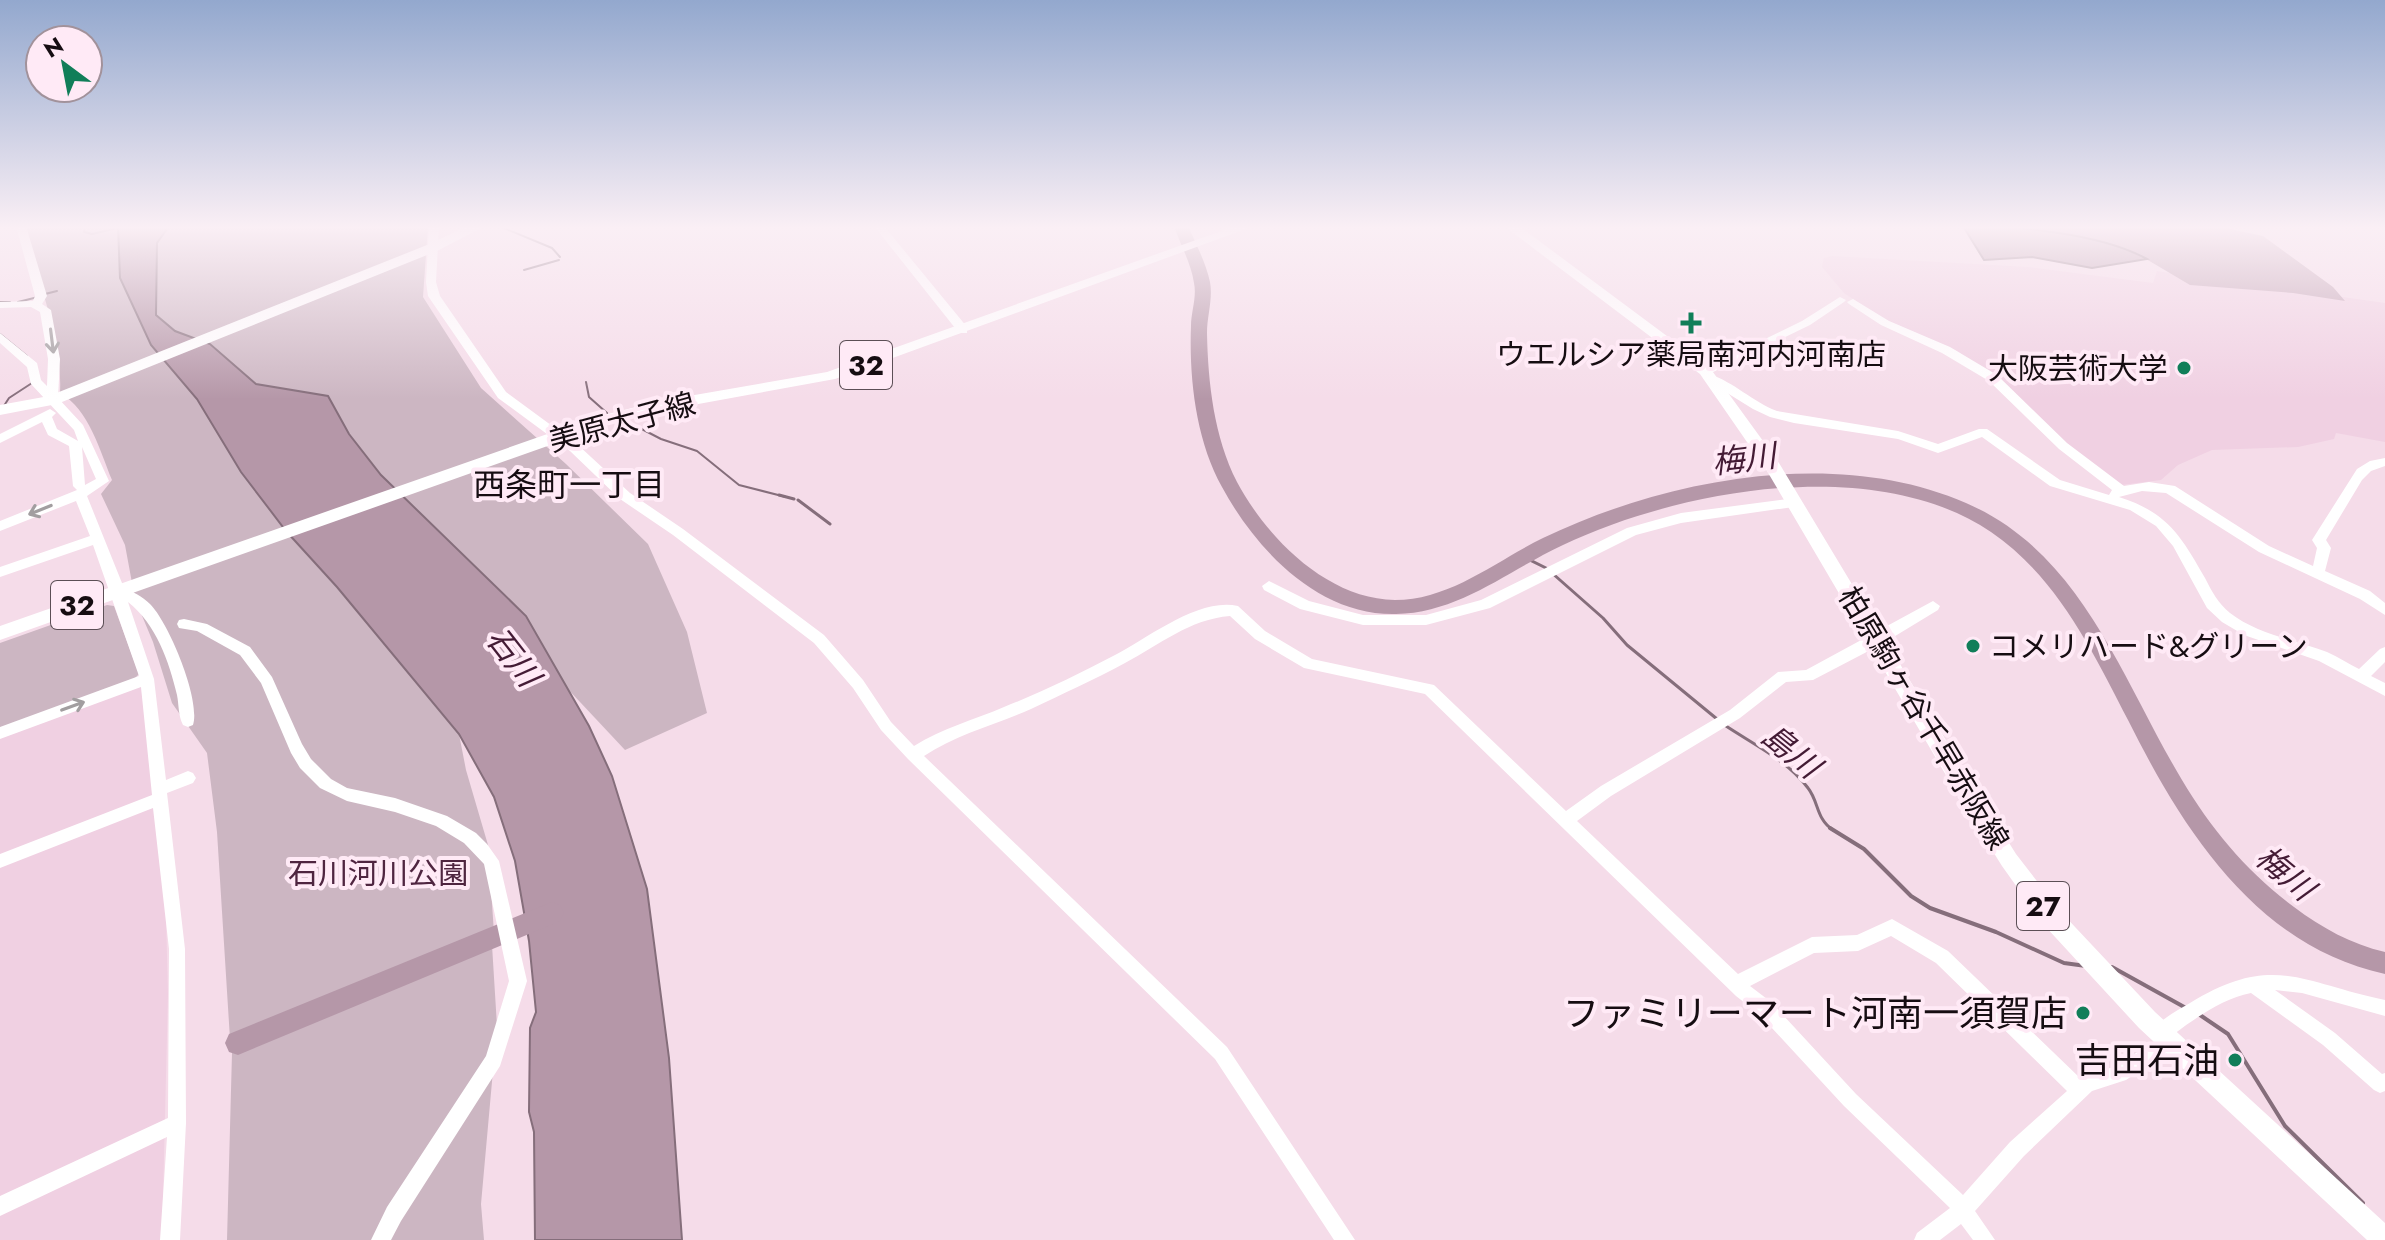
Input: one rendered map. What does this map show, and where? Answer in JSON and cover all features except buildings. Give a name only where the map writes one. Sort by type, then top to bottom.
[{"type":"main road","points":[[0,410],[53,401],[343,284]]},
{"type":"main road","name":"美原太子線","points":[[0,633],[602,421],[660,406],[830,376],[1089,284]]},
{"type":"main road","name":"柏原駒ヶ谷千早赤阪線","points":[[1587,284],[1707,375],[1773,467],[2009,860],[2073,942],[2166,1037],[2382,1231]]},
{"type":"street","points":[[36,304],[41,296],[38,284]]},
{"type":"street","points":[[431,284],[450,323],[494,379],[502,395],[625,496],[678,532],[819,639],[858,684],[886,726],[913,755],[1221,1053],[1345,1240]]},
{"type":"street","points":[[926,284],[963,330]]},
{"type":"street","points":[[1707,375],[1847,301],[1885,323],[1946,350],[1993,378],[2063,446],[2122,491]]},
{"type":"street","points":[[0,305],[36,304],[45,310],[50,326],[52,432],[75,444],[79,490],[118,591],[147,679],[177,949],[177,1123],[170,1240]]},
{"type":"street","points":[[0,526],[103,481],[79,428],[35,381],[33,366],[1,338]]},
{"type":"street","points":[[1707,375],[1771,413],[1808,422],[1902,434],[1938,449],[1983,432],[2055,483],[2135,507],[2161,523],[2178,543],[2212,604],[2227,618],[2249,631],[2324,657],[2385,690]]},
{"type":"street","points":[[0,439],[53,401]]},
{"type":"street","points":[[2318,574],[2324,548],[2319,540],[2327,524],[2343,504],[2357,474],[2372,464],[2385,462]]},
{"type":"street","points":[[2107,498],[2122,491],[2155,485],[2170,489],[2264,549],[2365,595],[2385,610]]},
{"type":"street","points":[[1269,586],[1305,605],[1363,620],[1426,620],[1485,604],[1632,531],[1681,518],[1793,501]]},
{"type":"street","points":[[0,572],[97,539]]},
{"type":"street","points":[[118,591],[135,596],[167,642],[183,690],[188,721]]},
{"type":"street","points":[[1566,820],[1606,791],[1735,714],[1783,676],[1808,676],[1933,606]]},
{"type":"street","points":[[913,755],[927,745],[1108,666],[1219,610],[1233,610],[1260,635],[1309,664],[1429,689],[1788,1031],[1850,1100],[1963,1210],[1985,1240]]},
{"type":"street","points":[[184,624],[195,623],[242,648],[263,671],[278,698],[302,760],[320,779],[347,797],[377,800],[449,825],[483,849],[491,861],[518,981],[494,1060],[394,1214],[381,1240]]},
{"type":"street","points":[[2362,676],[2385,653]]},
{"type":"street","points":[[0,733],[147,679]]},
{"type":"street","points":[[0,861],[161,793],[188,778]]},
{"type":"street","points":[[1736,984],[1812,945],[1858,943],[1892,927],[1942,957],[2080,1091]]},
{"type":"street","points":[[2252,984],[2329,1039],[2380,1084],[2385,1082]]},
{"type":"street","points":[[1924,1240],[1963,1210],[2017,1149],[2087,1084],[2120,1074],[2222,992],[2252,984],[2300,984],[2385,1008]]},
{"type":"street","points":[[0,1206],[177,1123]]},
{"type":"shaded area","name":"大阪芸術大学","points":[[1836,284],[2249,284],[2385,303],[2385,442],[2336,433],[2334,439],[2298,447],[2212,450],[2178,465],[2161,480],[2121,485],[2063,443],[2007,385],[1957,351],[1880,317],[1844,293]]},
{"type":"shaded area","points":[[2329,284],[2345,301],[2293,293],[2190,285]]},
{"type":"shaded area","points":[[141,686],[165,878],[168,994],[162,1240],[0,1240],[0,738]]},
{"type":"green space","name":"石川河川公園","points":[[40,284],[424,284],[423,297],[481,388],[566,464],[648,544],[687,632],[707,713],[625,750],[565,686],[526,616],[381,475],[349,434],[328,396],[256,384],[210,344],[166,363],[197,399],[241,472],[286,531],[337,587],[459,734],[488,845],[494,933],[230,1039],[217,832],[207,753],[172,703],[153,642],[135,599],[125,545],[101,494],[112,480],[86,420],[79,409],[60,393],[53,330]]},
{"type":"green space","points":[[107,605],[114,606],[139,674],[133,680],[0,729],[0,643]]},
{"type":"green space","points":[[492,945],[497,1026],[481,1204],[484,1240],[227,1240],[232,1053]]},
{"type":"water","name":"石川","points":[[123,284],[156,284],[156,315],[175,331],[210,344],[256,384],[328,396],[349,434],[381,475],[526,616],[589,726],[612,776],[647,889],[669,1058],[682,1240],[535,1240],[534,1132],[529,1112],[530,1028],[536,1012],[529,941],[515,861],[494,797],[459,734],[337,587],[286,531],[241,472],[197,399],[151,345]]},
{"type":"waterway","name":"梅川","points":[[1202,284],[1200,353],[1215,454],[1249,516],[1272,544],[1298,569],[1328,589],[1360,602],[1394,607],[1430,603],[1463,590],[1588,526],[1633,509],[1712,489],[1794,481],[1836,482],[1877,486],[1956,506],[1996,526],[2031,554],[2060,587],[2086,624],[2185,805],[2225,859],[2257,892],[2292,920],[2336,947],[2385,963]]},
{"type":"waterway","points":[[45,294],[57,291]]},
{"type":"waterway","points":[[18,302],[38,297]]},
{"type":"waterway","points":[[0,302],[10,302]]},
{"type":"waterway","points":[[0,334],[27,356]]},
{"type":"waterway","points":[[586,382],[589,397],[607,413]]},
{"type":"waterway","points":[[0,412],[9,398],[32,383]]},
{"type":"waterway","points":[[634,425],[661,439],[697,451],[739,485],[786,497]]},
{"type":"waterway","points":[[779,495],[794,499]]},
{"type":"waterway","points":[[798,500],[830,524]]},
{"type":"waterway","name":"島川","points":[[1524,557],[1546,568]]},
{"type":"waterway","name":"島川","points":[[1552,573],[1603,618],[1627,645],[1717,719]]},
{"type":"waterway","name":"島川","points":[[1726,726],[1791,769],[1812,793],[1823,821],[1830,828]]},
{"type":"waterway","name":"島川","points":[[1830,828],[1864,849],[1911,896],[1930,908],[1996,932],[2064,963],[2086,966]]},
{"type":"waterway","points":[[238,1043],[552,913]]},
{"type":"waterway","name":"島川","points":[[2112,967],[2186,1008]]},
{"type":"waterway","name":"島川","points":[[2200,1015],[2228,1034],[2285,1126],[2363,1203]]},
{"type":"place","name":"ウエルシア薬局南河内河南店","points":[[1691,323]]},
{"type":"place","name":"大阪芸術大学","points":[[2184,368]]},
{"type":"place","name":"コメリハード&グリーン","points":[[1973,646]]},
{"type":"place","name":"ファミリーマート河南一須賀店","points":[[2083,1013]]},
{"type":"place","name":"吉田石油","points":[[2235,1060]]},
{"type":"district","name":"西条町一丁目","points":[[569,485]]}]
